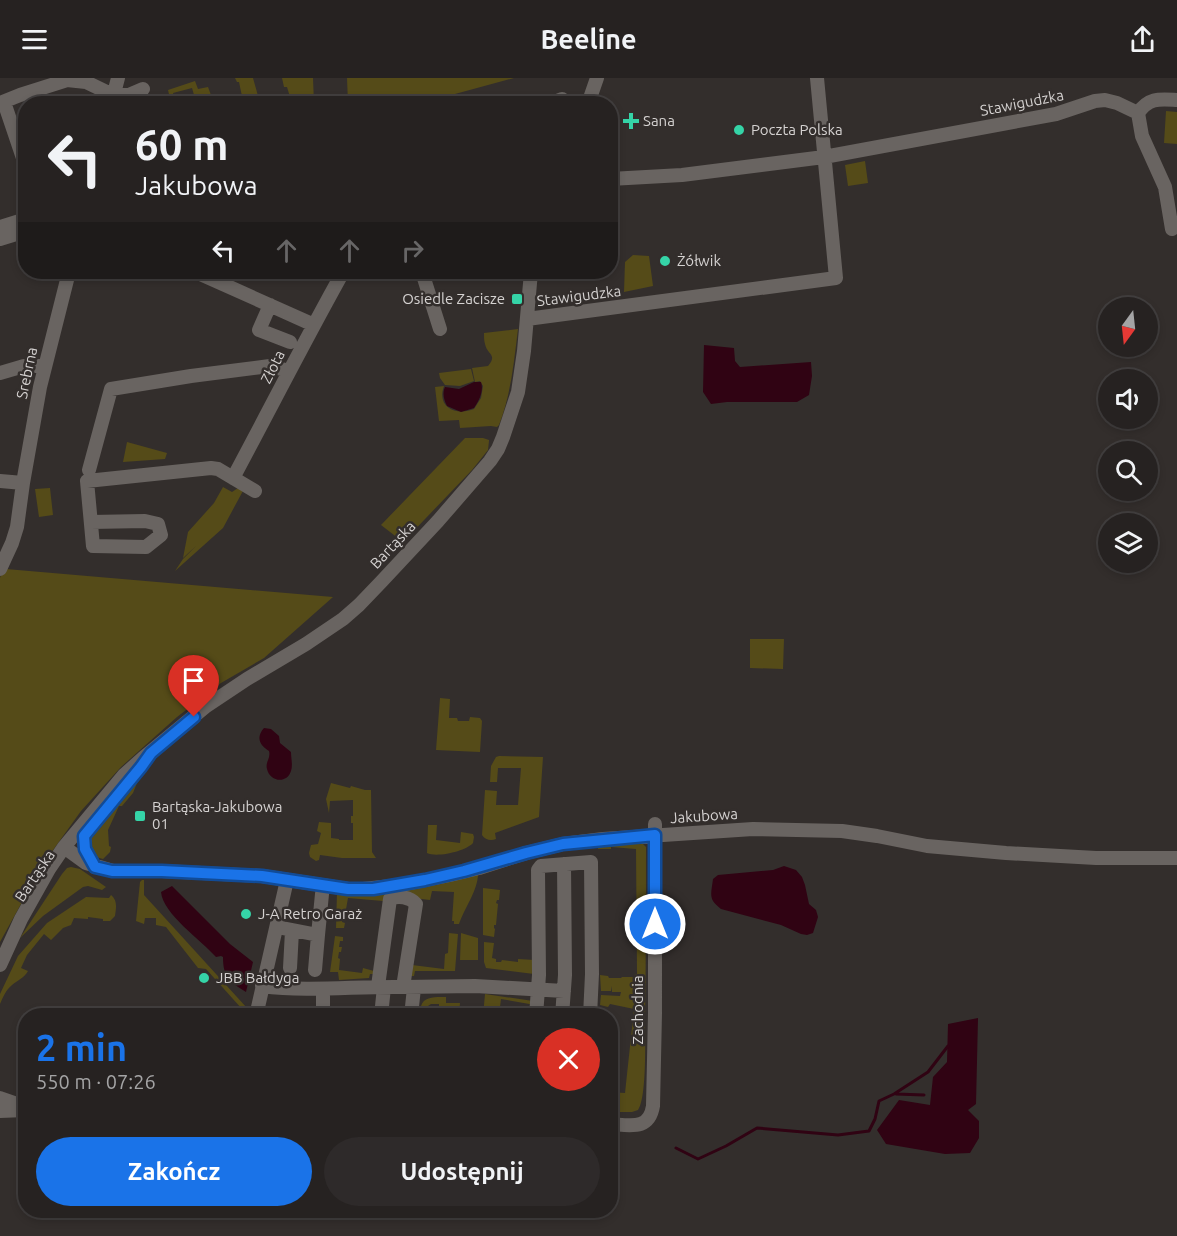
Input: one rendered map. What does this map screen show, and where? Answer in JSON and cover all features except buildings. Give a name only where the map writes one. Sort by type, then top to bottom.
[{"type":"street","points":[[113,96],[117,78]]},
{"type":"street","points":[[591,96],[597,78]]},
{"type":"street","points":[[817,78],[824,157]]},
{"type":"street","points":[[18,145],[2,102],[67,80],[86,82],[107,96]]},
{"type":"street","points":[[125,96],[142,89]]},
{"type":"street","points":[[1172,229],[1165,187],[1142,136],[1138,112],[1142,106],[1155,99],[1177,100]]},
{"type":"street","name":"Stawigudzka","points":[[618,179],[682,175],[824,157],[1056,114],[1095,101],[1106,100],[1138,112]]},
{"type":"street","name":"Stawigudzka","points":[[527,319],[836,278],[824,157]]},
{"type":"street","points":[[0,227],[18,221]]},
{"type":"street","points":[[0,239],[18,233]]},
{"type":"street","name":"Srebrna","points":[[0,569],[17,527],[45,366],[67,279]]},
{"type":"street","points":[[212,279],[314,325]]},
{"type":"street","name":"Złota","points":[[233,478],[340,279]]},
{"type":"street","points":[[424,279],[440,329]]},
{"type":"street","name":"Bartąska","points":[[0,965],[15,934],[33,911],[68,850],[124,775],[211,703],[343,619],[438,521],[490,461],[503,436],[518,393],[530,279]]},
{"type":"street","points":[[270,305],[259,330],[290,342]]},
{"type":"street","points":[[0,373],[24,366],[45,366]]},
{"type":"street","points":[[89,470],[111,389],[273,366],[289,371]]},
{"type":"street","points":[[91,522],[146,521],[158,524],[161,535],[146,547],[93,546],[87,481],[211,468],[218,469],[255,490]]},
{"type":"street","points":[[0,481],[23,483]]},
{"type":"street","name":"Bartąska","points":[[68,850],[84,836],[151,753]]},
{"type":"street","name":"Jakubowa","points":[[68,850],[86,863],[112,871],[162,871],[287,880],[348,889],[373,889],[433,878],[479,868],[544,848],[655,830],[842,831],[927,846],[1006,853],[1096,858],[1177,858]]},
{"type":"street","name":"Zachodnia","points":[[618,1124],[641,1124],[651,1116],[654,1106],[655,830]]},
{"type":"street","points":[[84,836],[85,849],[95,867]]},
{"type":"street","points":[[590,1008],[591,841]]},
{"type":"street","points":[[537,1008],[538,870],[541,866],[591,862]]},
{"type":"street","points":[[563,1008],[564,864]]},
{"type":"street","points":[[258,1008],[287,880]]},
{"type":"street","points":[[315,970],[322,894]]},
{"type":"street","points":[[381,1008],[381,986],[390,899],[396,897],[412,900],[416,904],[408,988],[410,1008]]},
{"type":"street","points":[[277,927],[318,935]]},
{"type":"street","points":[[290,968],[292,931]]},
{"type":"street","points":[[262,986],[309,990],[381,986],[408,988],[475,986],[564,991]]},
{"type":"street","points":[[323,989],[323,1008]]},
{"type":"street","points":[[0,1098],[18,1105]]},
{"type":"street","points":[[0,1111],[18,1109]]},
{"type":"shaded area","points":[[235,78],[253,78],[258,96],[242,96],[239,82]]},
{"type":"shaded area","points":[[282,78],[313,78],[314,96],[290,96],[287,87],[284,87]]},
{"type":"shaded area","points":[[347,78],[514,78],[448,96],[348,96]]},
{"type":"shaded area","points":[[195,81],[198,89],[208,87],[211,96],[194,95],[192,88],[169,96],[168,90]]},
{"type":"shaded area","points":[[1166,111],[1177,112],[1177,144],[1164,143]]},
{"type":"shaded area","points":[[865,161],[868,183],[848,186],[845,165]]},
{"type":"shaded area","points":[[633,255],[649,256],[653,286],[624,292],[625,262]]},
{"type":"shaded area","points":[[518,329],[509,390],[499,425],[497,427],[460,428],[459,420],[439,421],[435,387],[444,386],[442,394],[445,405],[455,411],[474,409],[481,398],[483,386],[480,381],[475,382],[472,368],[488,366],[492,359],[484,342],[484,333]]},
{"type":"shaded area","points":[[704,345],[734,348],[735,361],[740,367],[811,362],[812,376],[809,395],[797,402],[711,404],[703,392]]},
{"type":"shaded area","points":[[471,369],[474,381],[460,386],[445,385],[440,378],[439,373]]},
{"type":"shaded area","points":[[474,382],[481,382],[482,389],[474,408],[461,412],[447,406],[444,397],[445,387],[459,389]]},
{"type":"shaded area","points":[[465,438],[489,440],[488,450],[472,470],[403,542],[381,525]]},
{"type":"shaded area","points":[[127,442],[167,453],[165,459],[123,462]]},
{"type":"shaded area","points":[[223,487],[232,492],[238,488],[244,489],[223,528],[175,571],[196,546],[183,558],[188,532],[214,503]]},
{"type":"shaded area","points":[[50,488],[53,515],[39,517],[35,489]]},
{"type":"shaded area","points":[[6,569],[333,597],[264,658],[221,683],[177,717],[121,767],[81,811],[43,864],[0,942],[0,578],[2,571]]},
{"type":"shaded area","points":[[750,639],[784,639],[783,669],[750,668]]},
{"type":"shaded area","points":[[440,698],[450,699],[449,718],[469,721],[470,717],[480,718],[482,721],[480,752],[436,750]]},
{"type":"shaded area","points":[[264,728],[271,729],[279,736],[280,743],[291,752],[291,771],[282,780],[271,777],[267,769],[269,751],[259,738]]},
{"type":"shaded area","points":[[499,756],[543,757],[539,817],[495,833],[496,839],[490,840],[482,835],[485,790],[497,791],[496,805],[518,805],[521,768],[498,768],[497,782],[490,782],[491,766]]},
{"type":"shaded area","points":[[141,773],[133,793],[122,806],[119,806],[108,830],[110,852],[103,859],[96,857],[87,837]]},
{"type":"shaded area","points":[[331,783],[371,790],[372,852],[376,858],[342,858],[320,855],[319,860],[316,861],[310,857],[311,845],[318,844],[321,833],[317,831],[319,822],[331,823],[331,838],[353,840],[351,816],[353,816],[353,800],[330,801],[329,813],[326,799]]},
{"type":"shaded area","points":[[428,825],[437,825],[436,840],[460,843],[461,832],[473,834],[473,843],[451,853],[437,855],[427,853]]},
{"type":"shaded area","points":[[642,843],[646,847],[644,1080],[641,1103],[638,1110],[632,1112],[618,1112],[618,1093],[625,1093],[634,1009],[610,1004],[608,1007],[600,1005],[601,995],[620,996],[621,992],[612,992],[612,986],[611,991],[601,991],[600,975],[621,978],[634,977],[637,974],[636,849],[611,847],[611,849],[598,849],[598,845]]},
{"type":"shaded area","points":[[784,866],[796,870],[802,877],[809,904],[816,910],[818,917],[813,933],[801,934],[781,925],[721,909],[712,899],[713,879],[718,875],[773,870]]},
{"type":"shaded area","points":[[71,867],[80,869],[106,887],[102,890],[83,887],[43,916],[20,938],[62,874]]},
{"type":"shaded area","points":[[478,874],[473,893],[459,924],[454,924],[452,921],[454,892],[432,891],[430,900],[388,895],[383,901],[348,898],[342,922],[345,923],[344,928],[336,928],[337,892],[328,889]]},
{"type":"shaded area","points":[[144,880],[144,895],[247,1008],[241,1008],[206,969],[198,968],[166,927],[156,925],[156,918],[145,918],[144,924],[136,921],[140,882]]},
{"type":"shaded area","points":[[172,886],[230,944],[253,962],[246,992],[228,978],[224,969],[223,957],[216,957],[168,909],[161,892]]},
{"type":"shaded area","points":[[483,888],[500,890],[499,900],[496,903],[498,904],[494,937],[483,935]]},
{"type":"shaded area","points":[[111,895],[116,902],[116,907],[115,916],[110,921],[88,917],[88,919],[74,918],[71,925],[63,928],[51,940],[44,934],[27,955],[21,968],[28,971],[8,989],[0,1004],[0,994],[18,956],[47,923],[86,897],[109,898]]},
{"type":"shaded area","points":[[449,933],[458,934],[455,971],[415,971],[414,976],[408,976],[412,965],[444,969]]},
{"type":"shaded area","points":[[461,933],[478,938],[478,960],[460,960]]},
{"type":"shaded area","points":[[335,936],[343,937],[339,947],[342,947],[338,958],[340,959],[339,970],[362,973],[363,968],[374,971],[374,974],[370,974],[369,978],[339,980],[338,972],[330,972]]},
{"type":"shaded area","points":[[484,942],[494,943],[492,958],[496,959],[496,962],[502,960],[518,962],[518,959],[535,960],[534,974],[486,968]]},
{"type":"shaded area","points":[[485,994],[533,1001],[535,1005],[501,999],[500,1008],[484,1008]]},
{"type":"shaded area","points":[[446,997],[446,1003],[460,1003],[460,1008],[431,1004],[428,1008],[418,1008],[425,1000]]},
{"type":"shaded area","points":[[978,1018],[976,1104],[968,1110],[979,1121],[979,1138],[970,1153],[945,1154],[886,1144],[877,1130],[899,1100],[930,1105],[933,1077],[947,1062],[948,1024]]},
{"type":"waterway","points":[[676,1148],[698,1159],[757,1128],[838,1135],[869,1131],[875,1119],[879,1101],[928,1072],[948,1046]]},
{"type":"waterway","points":[[896,1094],[924,1095]]},
{"type":"place","name":"Sana","points":[[631,121]]},
{"type":"place","name":"Poczta Polska","points":[[739,130]]},
{"type":"place","name":"Żółwik","points":[[665,261]]},
{"type":"place","name":"Osiedle Zacisze","points":[[517,299]]},
{"type":"place","name":"Bartąska-Jakubowa 01","points":[[140,816]]},
{"type":"place","name":"J-A Retro Garaż","points":[[246,914]]},
{"type":"place","name":"JBB Bałdyga","points":[[204,978]]},
{"type":"route","points":[[194,717],[151,753],[84,836],[85,849],[95,867],[112,871],[262,876],[348,889],[373,889],[479,868],[563,844],[655,835],[655,924]]}]
